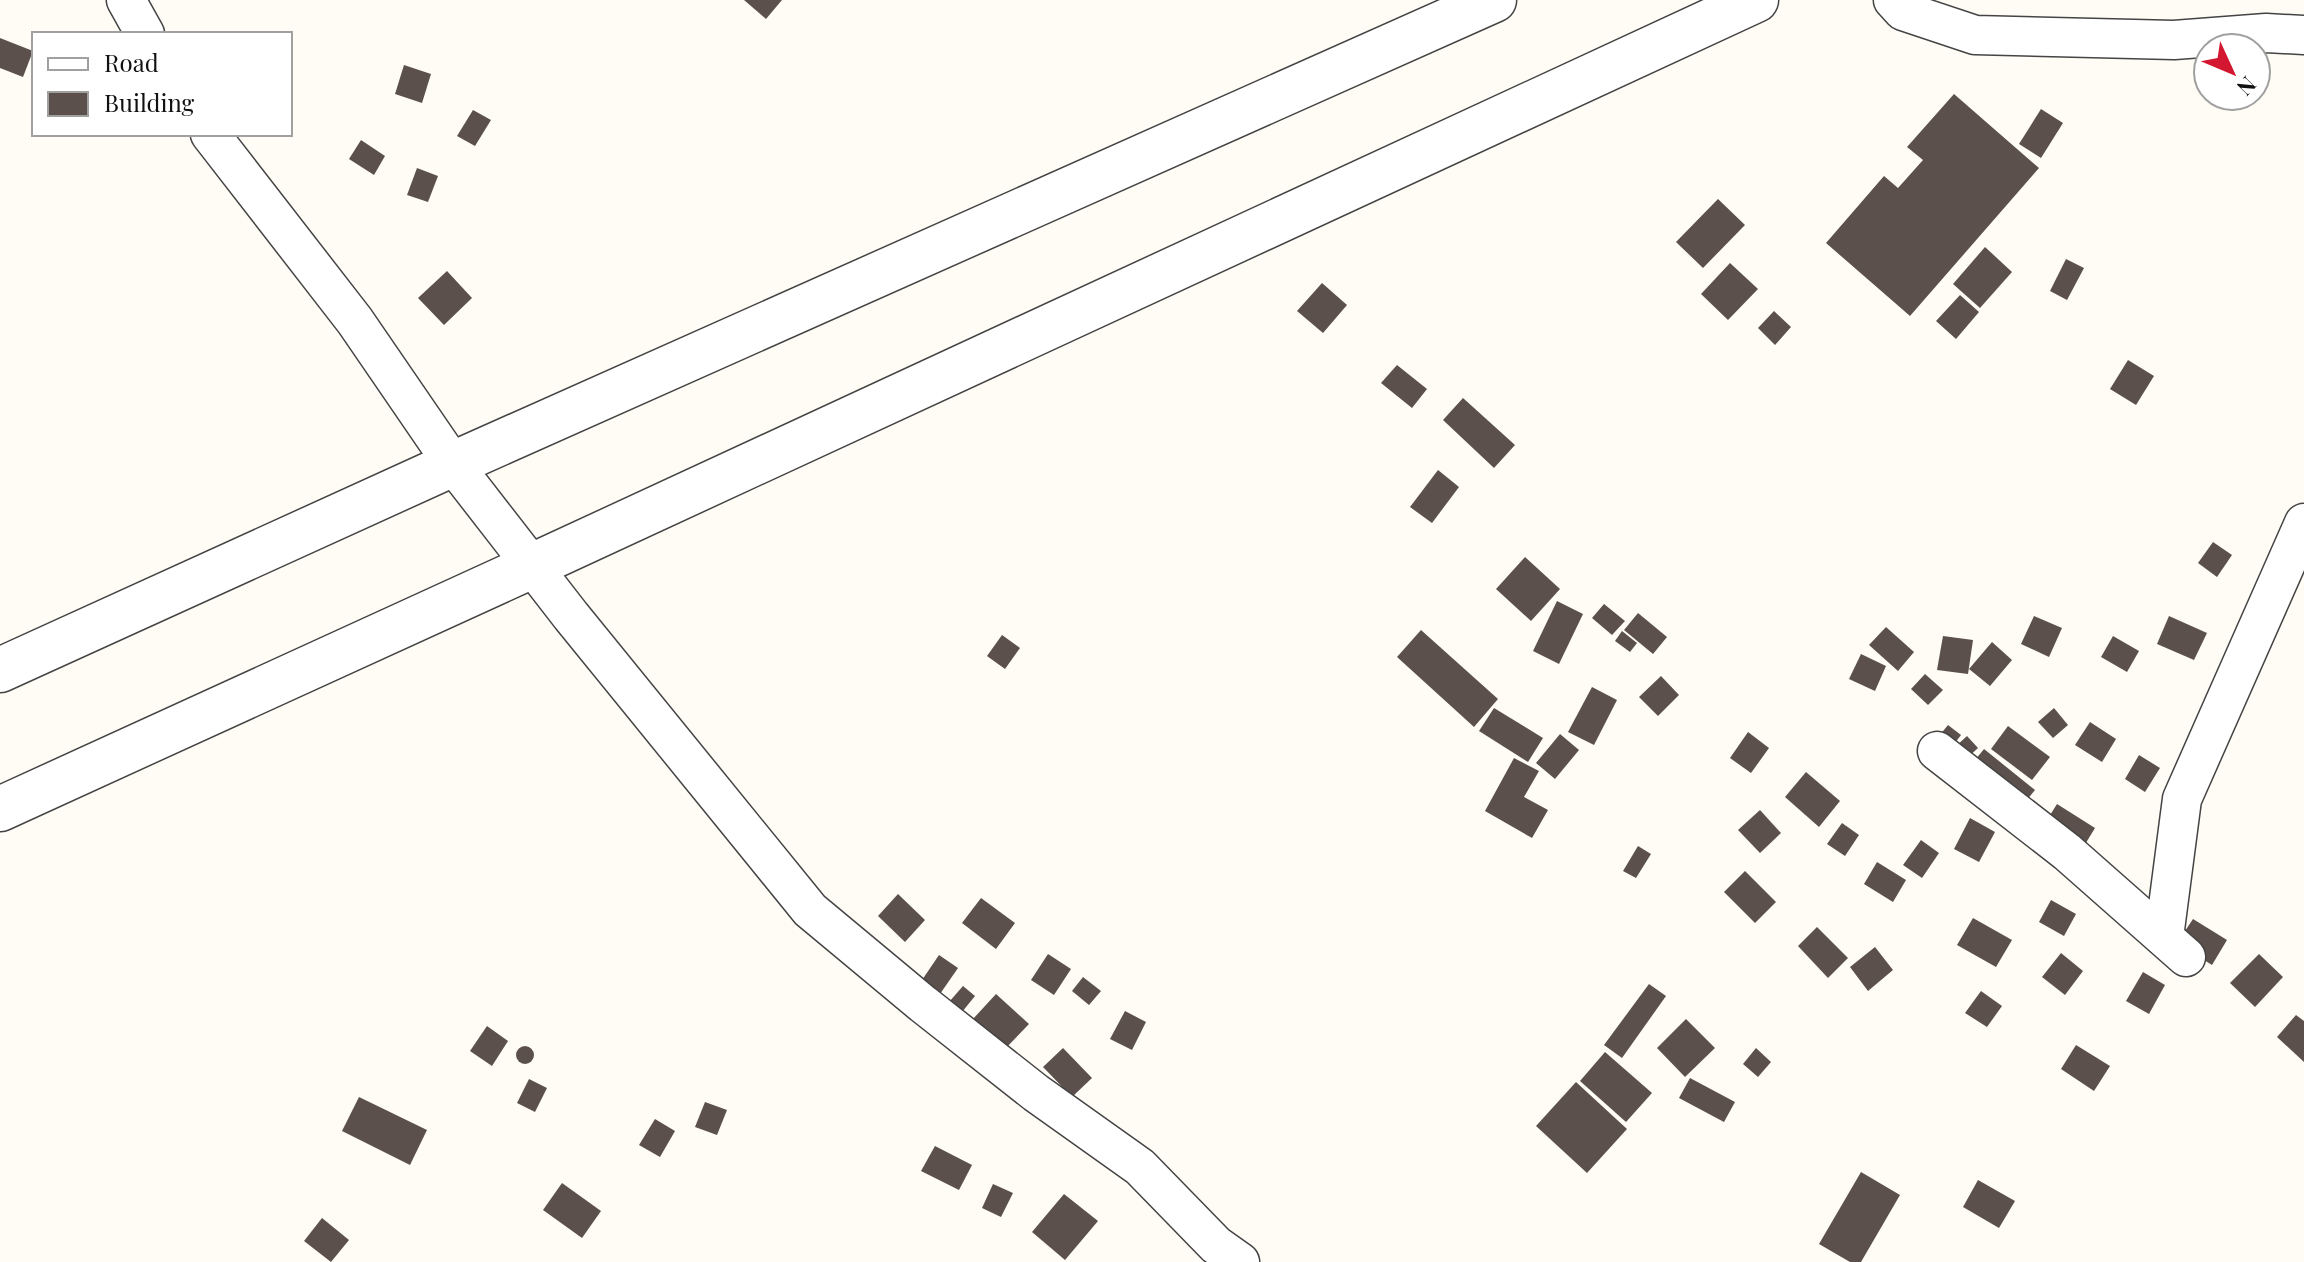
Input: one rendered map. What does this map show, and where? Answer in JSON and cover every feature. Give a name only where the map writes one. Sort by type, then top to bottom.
[{"type":"street","points":[[126,0],[144,32]]},
{"type":"street","points":[[0,670],[453,464],[1494,0]]},
{"type":"street","points":[[0,809],[1756,0]]},
{"type":"street","points":[[1893,0],[1903,11],[1975,35],[2174,40],[2266,33],[2304,35]]},
{"type":"street","points":[[212,136],[355,321],[453,464],[810,910],[1036,1093],[1140,1167],[1216,1245],[1240,1262]]},
{"type":"street","points":[[1937,751],[2067,852],[2175,947],[2182,799],[2304,523]]},
{"type":"building","points":[[744,0],[782,0],[766,19]]},
{"type":"building","points":[[0,38],[32,51],[23,77],[0,68]]},
{"type":"building","points":[[404,65],[431,74],[422,103],[395,94]]},
{"type":"building","points":[[1954,94],[2039,168],[1910,316],[1826,243],[1884,176],[1898,188],[1923,160],[1907,147]]},
{"type":"building","points":[[2041,109],[2063,123],[2041,158],[2019,144]]},
{"type":"building","points":[[473,110],[491,120],[475,146],[457,136]]},
{"type":"building","points":[[361,140],[385,156],[374,175],[349,159]]},
{"type":"building","points":[[417,168],[438,176],[428,202],[407,195]]},
{"type":"building","points":[[1718,199],[1745,225],[1703,268],[1676,242]]},
{"type":"building","points":[[1985,247],[2012,272],[1980,308],[1953,284]]},
{"type":"building","points":[[2066,259],[2084,268],[2067,300],[2050,291]]},
{"type":"building","points":[[1730,263],[1758,289],[1728,320],[1701,294]]},
{"type":"building","points":[[447,271],[472,298],[444,325],[418,298]]},
{"type":"building","points":[[1322,283],[1347,305],[1323,333],[1297,311]]},
{"type":"building","points":[[1960,295],[1979,312],[1956,339],[1936,321]]},
{"type":"building","points":[[1774,311],[1791,327],[1775,345],[1758,328]]},
{"type":"building","points":[[2128,360],[2154,376],[2136,405],[2110,389]]},
{"type":"building","points":[[1397,365],[1427,389],[1412,408],[1381,383]]},
{"type":"building","points":[[1463,398],[1515,445],[1494,468],[1443,420]]},
{"type":"building","points":[[1438,470],[1459,487],[1432,523],[1410,507]]},
{"type":"building","points":[[2213,542],[2232,555],[2217,577],[2198,563]]},
{"type":"building","points":[[1525,557],[1560,589],[1531,621],[1496,589]]},
{"type":"building","points":[[1557,601],[1583,614],[1559,664],[1533,651]]},
{"type":"building","points":[[1604,604],[1625,621],[1612,635],[1592,618]]},
{"type":"building","points":[[1638,613],[1667,637],[1653,654],[1624,630]]},
{"type":"building","points":[[2034,616],[2062,628],[2049,657],[2021,644]]},
{"type":"building","points":[[2169,616],[2207,633],[2194,660],[2157,644]]},
{"type":"building","points":[[1886,627],[1914,652],[1898,671],[1869,645]]},
{"type":"building","points":[[1421,630],[1498,699],[1474,727],[1397,657]]},
{"type":"building","points":[[1622,631],[1637,643],[1630,652],[1615,641]]},
{"type":"building","points":[[1002,635],[1020,648],[1005,669],[987,656]]},
{"type":"building","points":[[1943,636],[1973,640],[1968,674],[1937,670]]},
{"type":"building","points":[[2113,636],[2139,651],[2127,672],[2101,657]]},
{"type":"building","points":[[1992,642],[2012,660],[1990,686],[1969,669]]},
{"type":"building","points":[[1861,654],[1886,666],[1875,691],[1849,679]]},
{"type":"building","points":[[1925,674],[1943,690],[1928,705],[1911,689]]},
{"type":"building","points":[[1661,676],[1679,695],[1658,716],[1639,697]]},
{"type":"building","points":[[1592,687],[1617,700],[1594,745],[1568,732]]},
{"type":"building","points":[[1494,708],[1543,738],[1528,762],[1479,731]]},
{"type":"building","points":[[2054,708],[2068,725],[2053,738],[2038,722]]},
{"type":"building","points":[[2090,722],[2116,739],[2102,762],[2075,745]]},
{"type":"building","points":[[1948,725],[1961,735],[1948,752],[1935,741]]},
{"type":"building","points":[[2008,726],[2050,757],[2032,780],[1991,749]]},
{"type":"building","points":[[1748,732],[1769,748],[1751,773],[1730,758]]},
{"type":"building","points":[[1560,734],[1579,750],[1555,779],[1536,763]]},
{"type":"building","points":[[1967,736],[1978,748],[1966,759],[1955,747]]},
{"type":"building","points":[[1984,749],[2035,790],[2017,812],[1966,771]]},
{"type":"building","points":[[2139,755],[2160,768],[2145,792],[2125,779]]},
{"type":"building","points":[[1514,758],[1539,771],[1524,797],[1548,810],[1532,838],[1485,811]]},
{"type":"building","points":[[1806,772],[1840,801],[1819,827],[1785,797]]},
{"type":"building","points":[[2057,804],[2095,828],[2081,851],[2042,828]]},
{"type":"building","points":[[1760,810],[1781,833],[1760,853],[1738,830]]},
{"type":"building","points":[[1970,818],[1995,832],[1979,862],[1954,849]]},
{"type":"building","points":[[1842,823],[1859,835],[1845,856],[1827,844]]},
{"type":"building","points":[[1921,840],[1939,853],[1922,878],[1903,865]]},
{"type":"building","points":[[1638,846],[1651,854],[1636,878],[1623,871]]},
{"type":"building","points":[[1877,862],[1906,880],[1893,902],[1864,884]]},
{"type":"building","points":[[1745,871],[1776,902],[1755,923],[1724,892]]},
{"type":"building","points":[[898,894],[925,920],[905,942],[878,916]]},
{"type":"building","points":[[981,898],[1015,923],[996,949],[962,923]]},
{"type":"building","points":[[2051,900],[2076,914],[2064,936],[2039,922]]},
{"type":"building","points":[[1973,918],[2012,940],[1996,967],[1957,945]]},
{"type":"building","points":[[2193,919],[2227,940],[2212,965],[2177,943]]},
{"type":"building","points":[[1817,927],[1848,958],[1828,978],[1798,946]]},
{"type":"building","points":[[1875,947],[1893,970],[1868,991],[1850,967]]},
{"type":"building","points":[[2061,953],[2083,971],[2065,995],[2042,977]]},
{"type":"building","points":[[1048,954],[1071,969],[1054,995],[1031,980]]},
{"type":"building","points":[[2259,954],[2283,977],[2255,1007],[2230,983]]},
{"type":"building","points":[[939,955],[958,968],[940,994],[922,980]]},
{"type":"building","points":[[2143,972],[2165,985],[2149,1014],[2126,1001]]},
{"type":"building","points":[[1083,977],[1101,991],[1089,1005],[1072,991]]},
{"type":"building","points":[[1649,984],[1666,996],[1622,1058],[1604,1045]]},
{"type":"building","points":[[963,986],[975,996],[962,1012],[949,1002]]},
{"type":"building","points":[[1981,991],[2002,1006],[1987,1027],[1965,1013]]},
{"type":"building","points":[[996,994],[1029,1024],[1005,1049],[973,1019]]},
{"type":"building","points":[[1125,1011],[1146,1022],[1132,1050],[1110,1039]]},
{"type":"building","points":[[2296,1015],[2304,1021],[2304,1062],[2277,1037]]},
{"type":"building","points":[[1686,1019],[1715,1048],[1685,1077],[1657,1048]]},
{"type":"building","points":[[487,1026],[508,1041],[492,1066],[470,1051]]},
{"type":"building","points":[[2076,1045],[2110,1066],[2094,1091],[2061,1069]]},
{"type":"building","points":[[525,1046],[534,1055],[525,1064],[516,1055]]},
{"type":"building","points":[[1063,1048],[1092,1078],[1072,1097],[1043,1067]]},
{"type":"building","points":[[1756,1048],[1771,1062],[1758,1077],[1743,1064]]},
{"type":"building","points":[[1605,1052],[1652,1093],[1626,1122],[1580,1081]]},
{"type":"building","points":[[1690,1078],[1735,1102],[1724,1122],[1679,1098]]},
{"type":"building","points":[[529,1079],[547,1088],[535,1112],[517,1103]]},
{"type":"building","points":[[1576,1082],[1627,1129],[1587,1173],[1536,1126]]},
{"type":"building","points":[[359,1097],[427,1130],[410,1165],[342,1131]]},
{"type":"building","points":[[705,1102],[727,1110],[717,1135],[695,1127]]},
{"type":"building","points":[[655,1119],[675,1131],[660,1157],[639,1145]]},
{"type":"building","points":[[935,1146],[972,1165],[959,1190],[921,1171]]},
{"type":"building","points":[[1861,1172],[1900,1195],[1861,1262],[1850,1262],[1819,1244]]},
{"type":"building","points":[[1978,1180],[2015,1201],[1999,1228],[1963,1207]]},
{"type":"building","points":[[562,1183],[601,1211],[582,1238],[543,1210]]},
{"type":"building","points":[[993,1184],[1013,1193],[1001,1217],[982,1208]]},
{"type":"building","points":[[1064,1194],[1098,1221],[1065,1260],[1032,1232]]},
{"type":"building","points":[[322,1218],[349,1240],[331,1262],[304,1241]]}]
